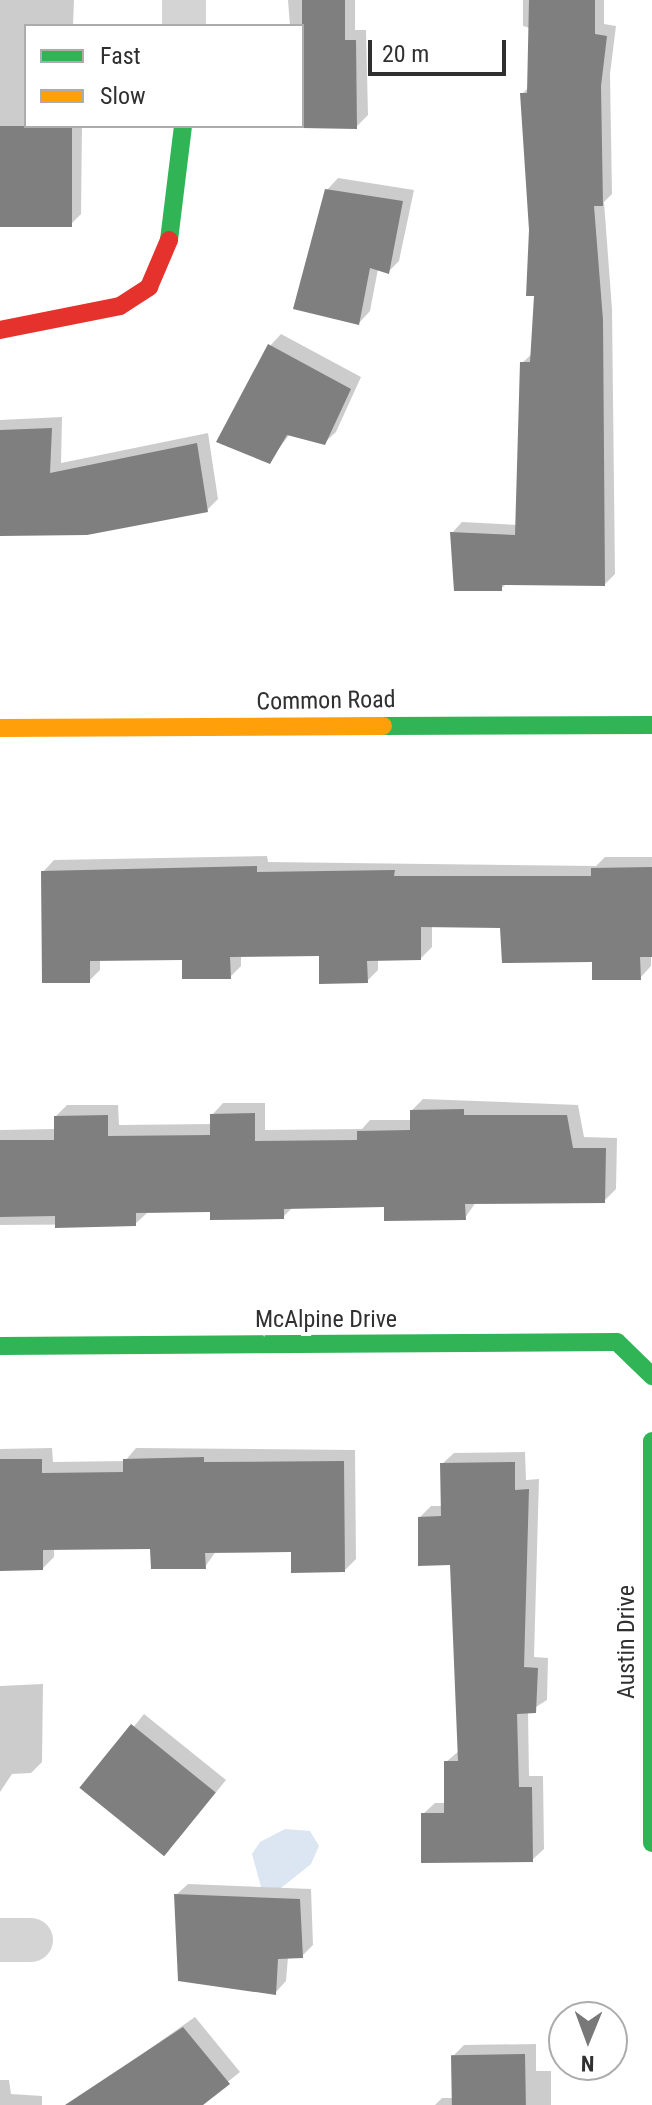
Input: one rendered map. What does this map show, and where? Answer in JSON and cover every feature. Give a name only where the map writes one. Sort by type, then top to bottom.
[{"type":"street","points":[[184,0],[184,24]]},
{"type":"street","points":[[0,330],[87,316],[120,306],[149,287],[165,259],[174,229],[183,128]]},
{"type":"street","name":"Common Road","points":[[0,728],[652,725]]},
{"type":"street","name":"McAlpine Drive","points":[[0,1346],[617,1342],[648,1371]]},
{"type":"street","name":"Austin Drive","points":[[652,1441],[652,1843]]},
{"type":"shaded area","points":[[285,1829],[310,1831],[319,1846],[311,1864],[281,1888],[261,1887],[252,1854],[260,1842]]},
{"type":"building","points":[[302,0],[345,0],[345,40],[356,40],[357,129],[302,128]]},
{"type":"building","points":[[529,0],[595,0],[595,34],[607,36],[601,86],[603,206],[594,206],[603,320],[605,586],[502,585],[502,591],[454,591],[450,532],[515,535],[520,362],[530,362],[534,296],[526,296],[529,230],[520,93],[527,93]]},
{"type":"building","points":[[0,126],[72,128],[72,227],[0,227]]},
{"type":"building","points":[[325,189],[403,201],[389,274],[370,268],[359,325],[293,309]]},
{"type":"building","points":[[268,344],[351,389],[325,445],[287,435],[270,464],[216,442]]},
{"type":"building","points":[[52,428],[50,473],[197,443],[208,512],[87,535],[0,536],[0,430]]},
{"type":"building","points":[[257,866],[257,872],[395,870],[394,876],[591,876],[591,868],[652,867],[652,957],[640,957],[641,980],[592,980],[592,962],[502,963],[500,928],[421,927],[421,960],[367,961],[368,983],[319,984],[319,956],[230,957],[231,979],[182,979],[182,960],[90,961],[90,983],[42,983],[41,871]]},
{"type":"building","points":[[464,1109],[464,1115],[567,1115],[573,1148],[606,1148],[605,1203],[465,1204],[466,1220],[384,1221],[384,1207],[284,1209],[284,1219],[210,1220],[210,1212],[136,1213],[136,1226],[55,1228],[55,1216],[0,1217],[0,1140],[54,1140],[54,1116],[108,1115],[108,1136],[210,1135],[210,1114],[255,1113],[255,1141],[357,1140],[357,1131],[410,1130],[410,1110]]},
{"type":"building","points":[[204,1457],[204,1462],[344,1461],[345,1572],[291,1573],[291,1552],[205,1553],[206,1569],[151,1569],[150,1549],[43,1550],[43,1570],[0,1571],[0,1459],[42,1459],[42,1473],[123,1472],[123,1459]]},
{"type":"building","points":[[515,1462],[515,1490],[529,1489],[524,1667],[538,1668],[536,1713],[517,1714],[519,1787],[532,1787],[533,1862],[421,1863],[421,1813],[444,1813],[444,1761],[458,1761],[450,1565],[418,1566],[418,1517],[441,1516],[440,1463]]},
{"type":"building","points":[[131,1724],[216,1793],[164,1856],[79,1788]]},
{"type":"building","points":[[174,1894],[300,1899],[303,1958],[278,1959],[276,1995],[178,1981]]},
{"type":"building","points":[[183,2027],[230,2084],[203,2105],[65,2105]]},
{"type":"building","points":[[525,2054],[526,2105],[452,2105],[451,2055]]},
{"type":"traffic: fast","points":[[169,240],[183,128]]},
{"type":"traffic: fast","points":[[383,726],[652,725]]},
{"type":"traffic: fast","points":[[0,1346],[617,1342],[652,1376]]},
{"type":"traffic: fast","points":[[652,1441],[652,1843]]},
{"type":"traffic: slow","points":[[0,728],[383,726]]},
{"type":"traffic: jam","points":[[0,330],[120,306],[149,287],[169,240]]}]
